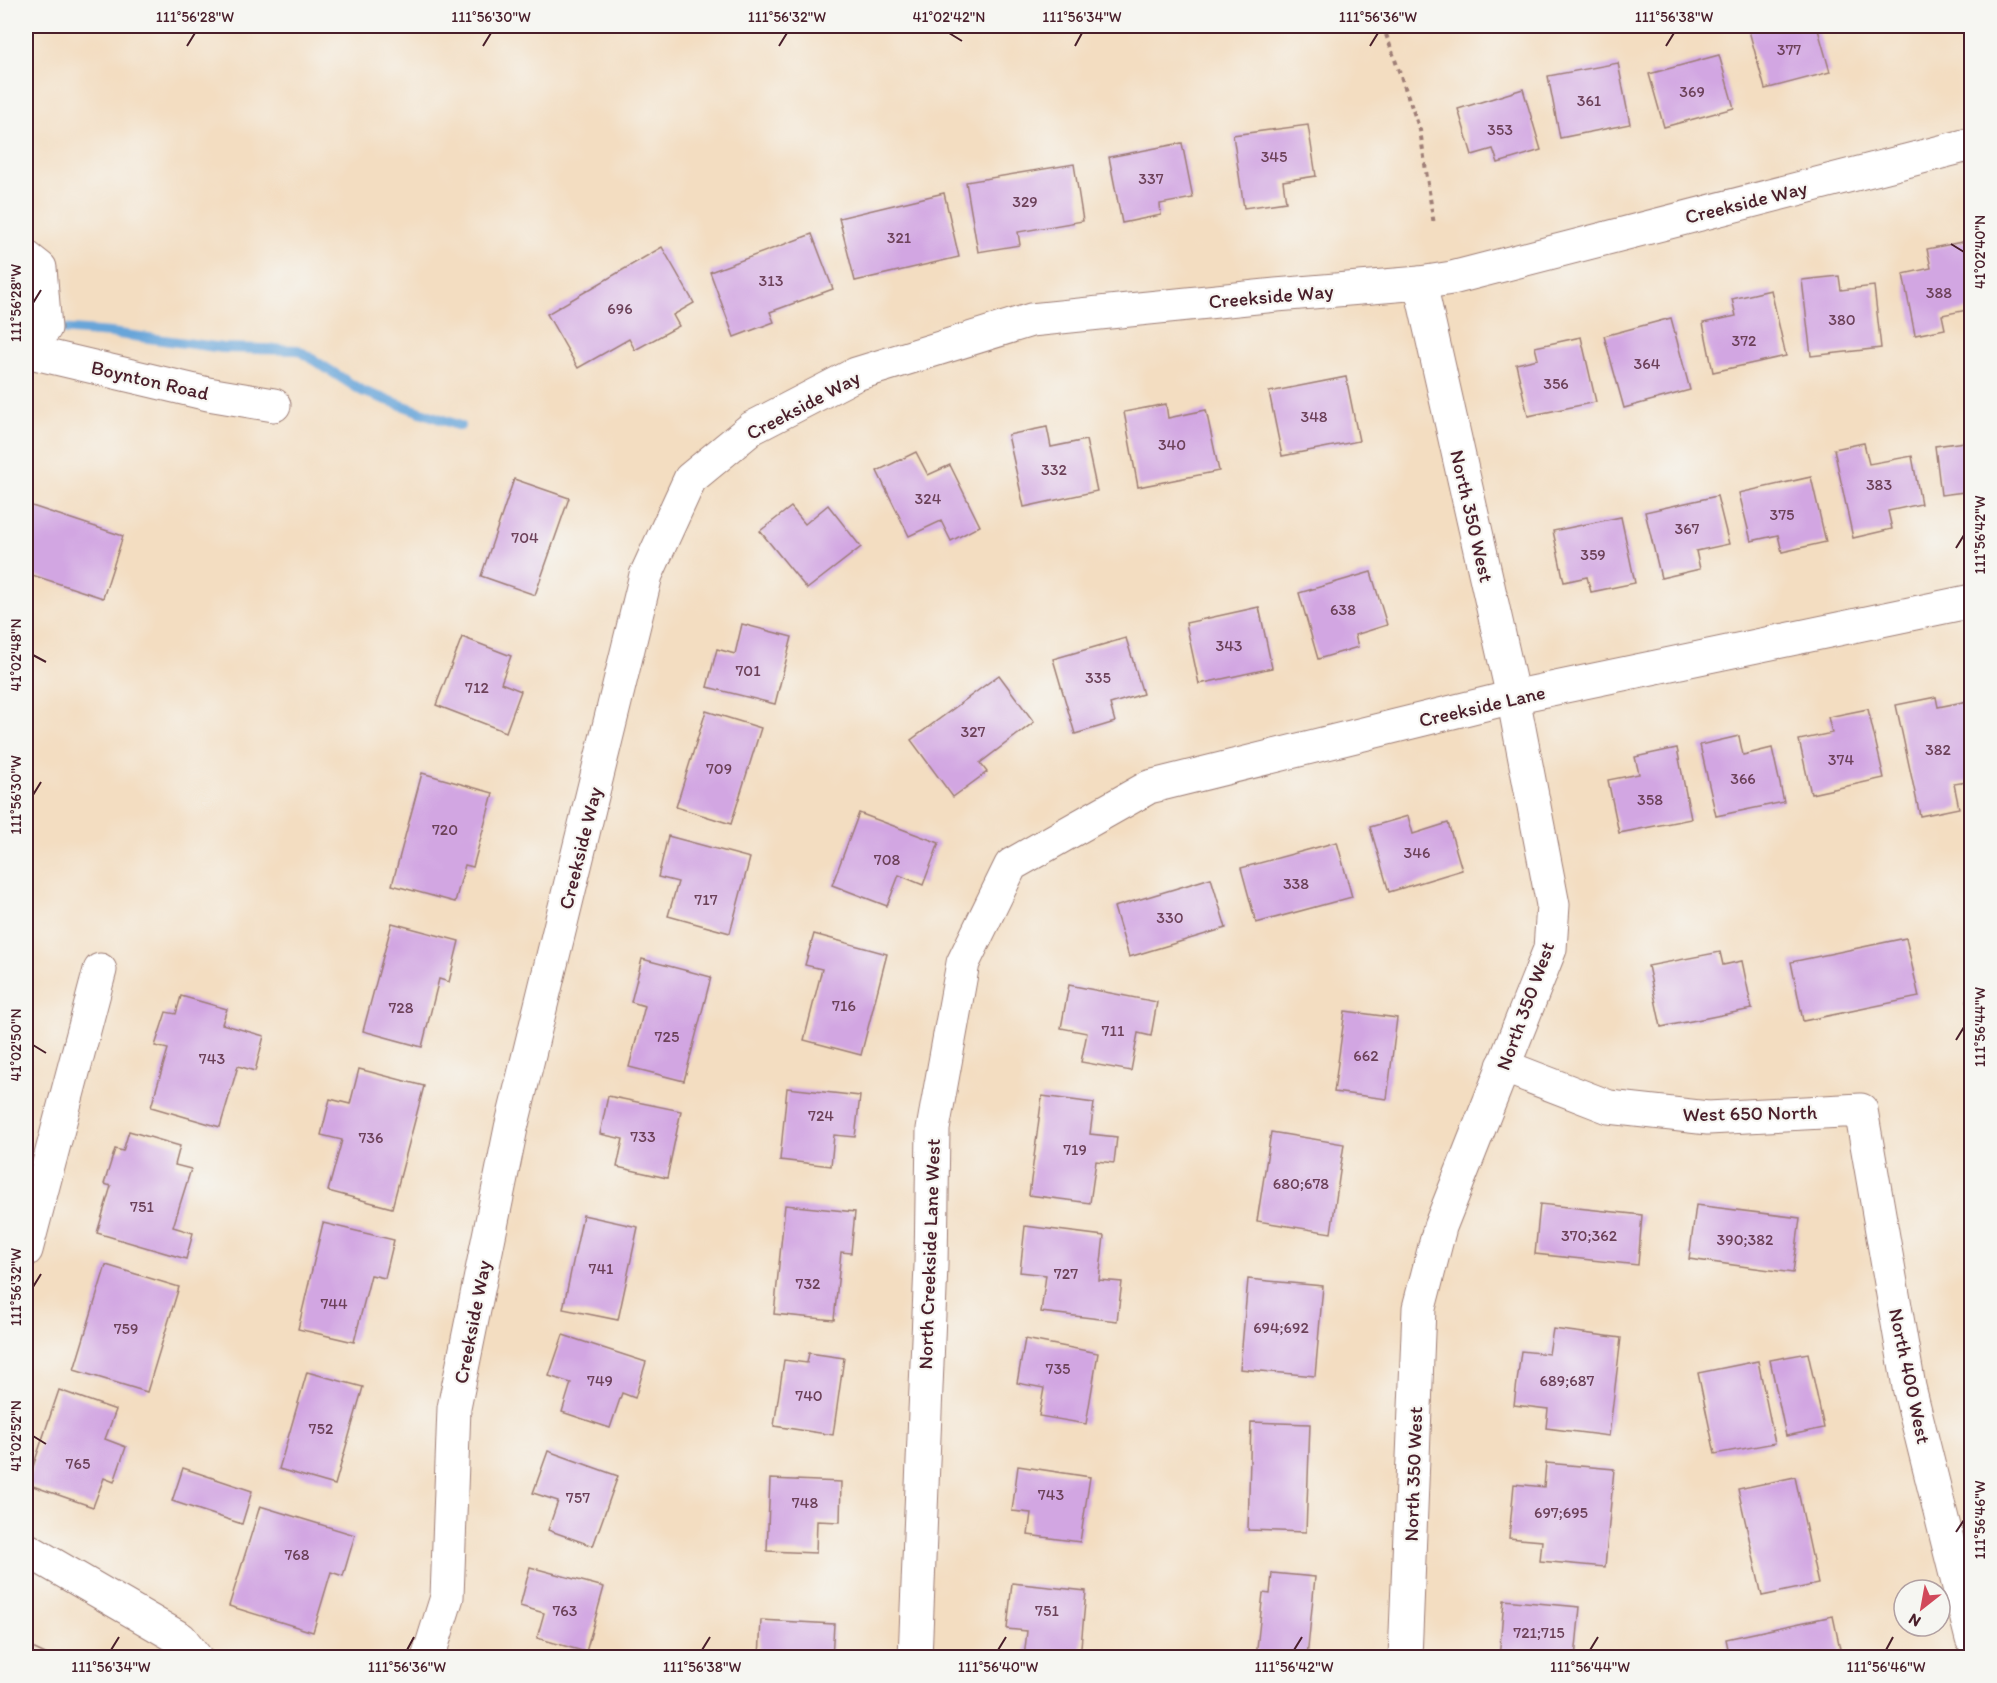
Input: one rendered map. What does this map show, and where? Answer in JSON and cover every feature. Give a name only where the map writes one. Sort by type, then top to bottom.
[{"type":"street","name":"Creekside Way","points":[[428,1658],[447,1597],[454,1408],[511,1128],[646,575],[690,479],[752,428],[856,374],[1031,320],[1452,278],[1971,144]]},
{"type":"street","points":[[26,257],[40,268],[35,339]]},
{"type":"street","name":"North 350 West","points":[[1405,1658],[1419,1308],[1440,1227],[1550,949],[1553,905],[1513,697],[1420,283]]},
{"type":"street","name":"Boynton Road","points":[[35,339],[208,394],[274,405]]},
{"type":"street","name":"Creekside Lane","points":[[1011,865],[1149,787],[1513,697],[1971,601]]},
{"type":"street","name":"North Creekside Lane West","points":[[915,1658],[931,1265],[933,1129],[963,963],[1011,865]]},
{"type":"street","points":[[26,1251],[100,970]]},
{"type":"street","name":"West 650 North","points":[[1503,1066],[1609,1107],[1708,1118],[1861,1110]]},
{"type":"street","name":"North 400 West","points":[[1861,1110],[1909,1387],[1971,1639]]},
{"type":"street","points":[[26,1550],[181,1640],[196,1658]]},
{"type":"path","points":[[1383,26],[1398,62],[1420,130],[1434,225]]},
{"type":"building","points":[[1817,26],[1830,72],[1765,89],[1748,27]]},
{"type":"building","points":[[1719,55],[1734,108],[1664,127],[1649,74]]},
{"type":"building","points":[[1618,63],[1630,124],[1560,138],[1548,76]]},
{"type":"building","points":[[1523,89],[1541,150],[1498,163],[1493,149],[1472,155],[1458,109]]},
{"type":"building","points":[[1308,125],[1316,176],[1283,181],[1286,202],[1244,208],[1233,135]]},
{"type":"building","points":[[1182,143],[1193,198],[1160,204],[1161,215],[1122,223],[1109,157]]},
{"type":"building","points":[[1074,164],[1083,221],[1018,232],[1020,245],[978,252],[966,182]]},
{"type":"building","points":[[944,193],[959,257],[855,281],[839,218]]},
{"type":"building","points":[[812,234],[833,289],[770,312],[774,322],[734,337],[710,272]]},
{"type":"building","points":[[1967,241],[1972,265],[1972,309],[1942,315],[1945,329],[1915,335],[1903,274],[1931,268],[1927,249]]},
{"type":"building","points":[[662,247],[694,303],[673,315],[679,326],[635,350],[629,339],[578,368],[547,314]]},
{"type":"building","points":[[1839,276],[1841,290],[1874,286],[1881,348],[1811,356],[1802,280]]},
{"type":"building","points":[[1771,290],[1786,356],[1713,372],[1703,323],[1736,316],[1732,299]]},
{"type":"building","points":[[1671,318],[1690,390],[1624,408],[1604,336]]},
{"type":"building","points":[[1581,337],[1596,402],[1528,416],[1516,364],[1538,359],[1535,347]]},
{"type":"building","points":[[1346,377],[1359,441],[1282,456],[1269,392]]},
{"type":"building","points":[[1166,404],[1168,418],[1206,410],[1219,471],[1138,487],[1124,412]]},
{"type":"building","points":[[1047,427],[1051,447],[1086,440],[1097,491],[1024,507],[1008,435]]},
{"type":"building","points":[[1972,441],[1972,491],[1941,495],[1935,446]]},
{"type":"building","points":[[1864,443],[1869,464],[1912,456],[1921,504],[1888,511],[1892,529],[1853,538],[1834,449]]},
{"type":"building","points":[[916,452],[928,475],[950,465],[980,526],[951,541],[941,521],[909,536],[877,471]]},
{"type":"building","points":[[1811,477],[1826,542],[1782,552],[1778,535],[1751,541],[1739,493]]},
{"type":"building","points":[[514,479],[569,498],[535,595],[481,576]]},
{"type":"building","points":[[1717,496],[1729,544],[1696,551],[1700,569],[1661,578],[1645,512]]},
{"type":"building","points":[[26,504],[123,536],[103,598],[26,573]]},
{"type":"building","points":[[828,505],[861,547],[807,589],[760,531],[791,507],[805,524]]},
{"type":"building","points":[[1621,517],[1635,583],[1591,592],[1587,577],[1564,582],[1553,531]]},
{"type":"building","points":[[1371,572],[1387,625],[1355,635],[1358,647],[1318,659],[1299,593]]},
{"type":"building","points":[[1259,607],[1272,668],[1199,684],[1186,623]]},
{"type":"building","points":[[742,624],[792,637],[775,704],[707,687],[717,649],[735,654]]},
{"type":"building","points":[[462,637],[511,656],[501,683],[521,691],[506,732],[436,705]]},
{"type":"building","points":[[1126,638],[1143,694],[1110,704],[1115,722],[1075,734],[1053,659]]},
{"type":"building","points":[[999,675],[1034,722],[980,763],[987,772],[953,797],[911,740]]},
{"type":"building","points":[[1936,697],[1938,707],[1968,701],[1972,717],[1972,781],[1954,784],[1959,808],[1920,816],[1896,705]]},
{"type":"building","points":[[1868,709],[1884,778],[1811,794],[1799,740],[1832,733],[1828,717]]},
{"type":"building","points":[[706,711],[761,728],[731,824],[676,807]]},
{"type":"building","points":[[1739,736],[1743,755],[1772,748],[1784,802],[1716,816],[1700,745]]},
{"type":"building","points":[[1677,748],[1691,819],[1619,833],[1608,780],[1639,774],[1635,757]]},
{"type":"building","points":[[422,773],[493,793],[473,867],[465,865],[455,902],[392,885]]},
{"type":"building","points":[[859,813],[939,843],[923,885],[899,875],[887,906],[832,885]]},
{"type":"building","points":[[1408,816],[1413,834],[1448,823],[1462,870],[1389,892],[1370,827]]},
{"type":"building","points":[[668,836],[750,858],[730,933],[668,916],[678,882],[658,877]]},
{"type":"building","points":[[1337,842],[1352,897],[1256,923],[1241,868]]},
{"type":"building","points":[[1211,878],[1226,928],[1129,957],[1114,907]]},
{"type":"building","points":[[392,923],[459,941],[449,982],[439,979],[422,1047],[363,1031]]},
{"type":"building","points":[[814,934],[887,954],[861,1055],[804,1040],[822,969],[805,965]]},
{"type":"building","points":[[1906,938],[1919,997],[1803,1021],[1791,962]]},
{"type":"building","points":[[1720,952],[1723,965],[1742,961],[1752,1009],[1661,1027],[1648,966]]},
{"type":"building","points":[[642,959],[711,977],[684,1081],[629,1067],[645,1006],[631,1002]]},
{"type":"building","points":[[1069,985],[1157,1002],[1151,1036],[1138,1033],[1131,1071],[1081,1062],[1087,1033],[1061,1028]]},
{"type":"building","points":[[181,996],[227,1009],[222,1024],[264,1036],[255,1071],[238,1066],[220,1127],[151,1107],[168,1049],[155,1046],[166,1012],[176,1014]]},
{"type":"building","points":[[1972,999],[1972,1016],[1970,1016],[1967,1000]]},
{"type":"building","points":[[1345,1011],[1397,1018],[1387,1099],[1334,1092]]},
{"type":"building","points":[[359,1069],[424,1086],[392,1208],[328,1191],[342,1140],[321,1135],[330,1099],[350,1104]]},
{"type":"building","points":[[787,1088],[860,1096],[855,1137],[834,1135],[831,1166],[780,1160]]},
{"type":"building","points":[[608,1096],[681,1111],[667,1178],[617,1167],[623,1139],[600,1134]]},
{"type":"building","points":[[1042,1096],[1094,1103],[1090,1134],[1117,1137],[1114,1163],[1096,1161],[1090,1203],[1029,1195]]},
{"type":"building","points":[[129,1131],[180,1146],[175,1165],[191,1169],[173,1227],[193,1233],[186,1259],[97,1233],[111,1186],[104,1184],[115,1149],[123,1151]]},
{"type":"building","points":[[1271,1132],[1344,1144],[1331,1233],[1257,1221]]},
{"type":"building","points":[[1540,1204],[1642,1215],[1638,1265],[1535,1254]]},
{"type":"building","points":[[785,1205],[855,1212],[851,1253],[841,1252],[834,1320],[774,1314]]},
{"type":"building","points":[[1696,1205],[1800,1218],[1793,1273],[1689,1259]]},
{"type":"building","points":[[583,1215],[638,1227],[618,1320],[563,1309]]},
{"type":"building","points":[[323,1223],[394,1240],[385,1278],[371,1275],[354,1342],[298,1329]]},
{"type":"building","points":[[1025,1226],[1104,1236],[1099,1280],[1122,1282],[1117,1321],[1041,1312],[1046,1275],[1020,1272]]},
{"type":"building","points":[[106,1265],[179,1287],[147,1392],[74,1370]]},
{"type":"building","points":[[1248,1279],[1323,1286],[1315,1376],[1240,1369]]},
{"type":"building","points":[[1553,1329],[1621,1338],[1609,1436],[1546,1428],[1548,1409],[1514,1405],[1521,1351],[1549,1354]]},
{"type":"building","points":[[563,1335],[646,1362],[635,1398],[622,1393],[610,1428],[562,1412],[571,1383],[549,1376]]},
{"type":"building","points":[[1025,1339],[1098,1353],[1086,1424],[1039,1416],[1044,1388],[1017,1383]]},
{"type":"building","points":[[809,1353],[844,1358],[833,1435],[774,1426],[784,1360],[807,1363]]},
{"type":"building","points":[[1808,1353],[1824,1428],[1786,1436],[1770,1360]]},
{"type":"building","points":[[1758,1361],[1775,1443],[1715,1454],[1698,1373]]},
{"type":"building","points":[[307,1372],[363,1387],[335,1485],[279,1469]]},
{"type":"building","points":[[59,1390],[116,1410],[105,1439],[126,1447],[114,1482],[104,1478],[93,1507],[27,1484]]},
{"type":"building","points":[[1251,1422],[1310,1424],[1306,1532],[1248,1530]]},
{"type":"building","points":[[548,1451],[618,1476],[593,1546],[548,1530],[558,1501],[533,1493]]},
{"type":"building","points":[[1546,1463],[1614,1469],[1605,1567],[1540,1561],[1542,1541],[1509,1538],[1514,1484],[1544,1487]]},
{"type":"building","points":[[1018,1466],[1090,1477],[1080,1542],[1028,1535],[1031,1513],[1012,1511]]},
{"type":"building","points":[[183,1468],[252,1491],[242,1524],[172,1501]]},
{"type":"building","points":[[1795,1477],[1818,1584],[1762,1596],[1738,1489]]},
{"type":"building","points":[[770,1479],[841,1482],[840,1522],[817,1521],[816,1553],[767,1551]]},
{"type":"building","points":[[260,1506],[355,1535],[343,1576],[331,1572],[313,1632],[229,1606]]},
{"type":"building","points":[[530,1567],[604,1587],[586,1652],[537,1638],[544,1613],[520,1606]]},
{"type":"building","points":[[1272,1573],[1315,1577],[1307,1658],[1256,1658],[1263,1593],[1270,1594]]},
{"type":"building","points":[[1012,1583],[1086,1591],[1080,1658],[1024,1658],[1027,1631],[1007,1629]]},
{"type":"building","points":[[1504,1600],[1580,1607],[1575,1658],[1499,1658]]},
{"type":"building","points":[[1833,1616],[1842,1658],[1730,1658],[1726,1639]]},
{"type":"building","points":[[761,1620],[834,1624],[832,1658],[759,1658]]},
{"type":"building","points":[[26,1645],[54,1658],[26,1658]]},
{"type":"waterway","points":[[26,323],[45,328],[111,333],[223,348],[298,350],[362,391],[460,426]]}]
